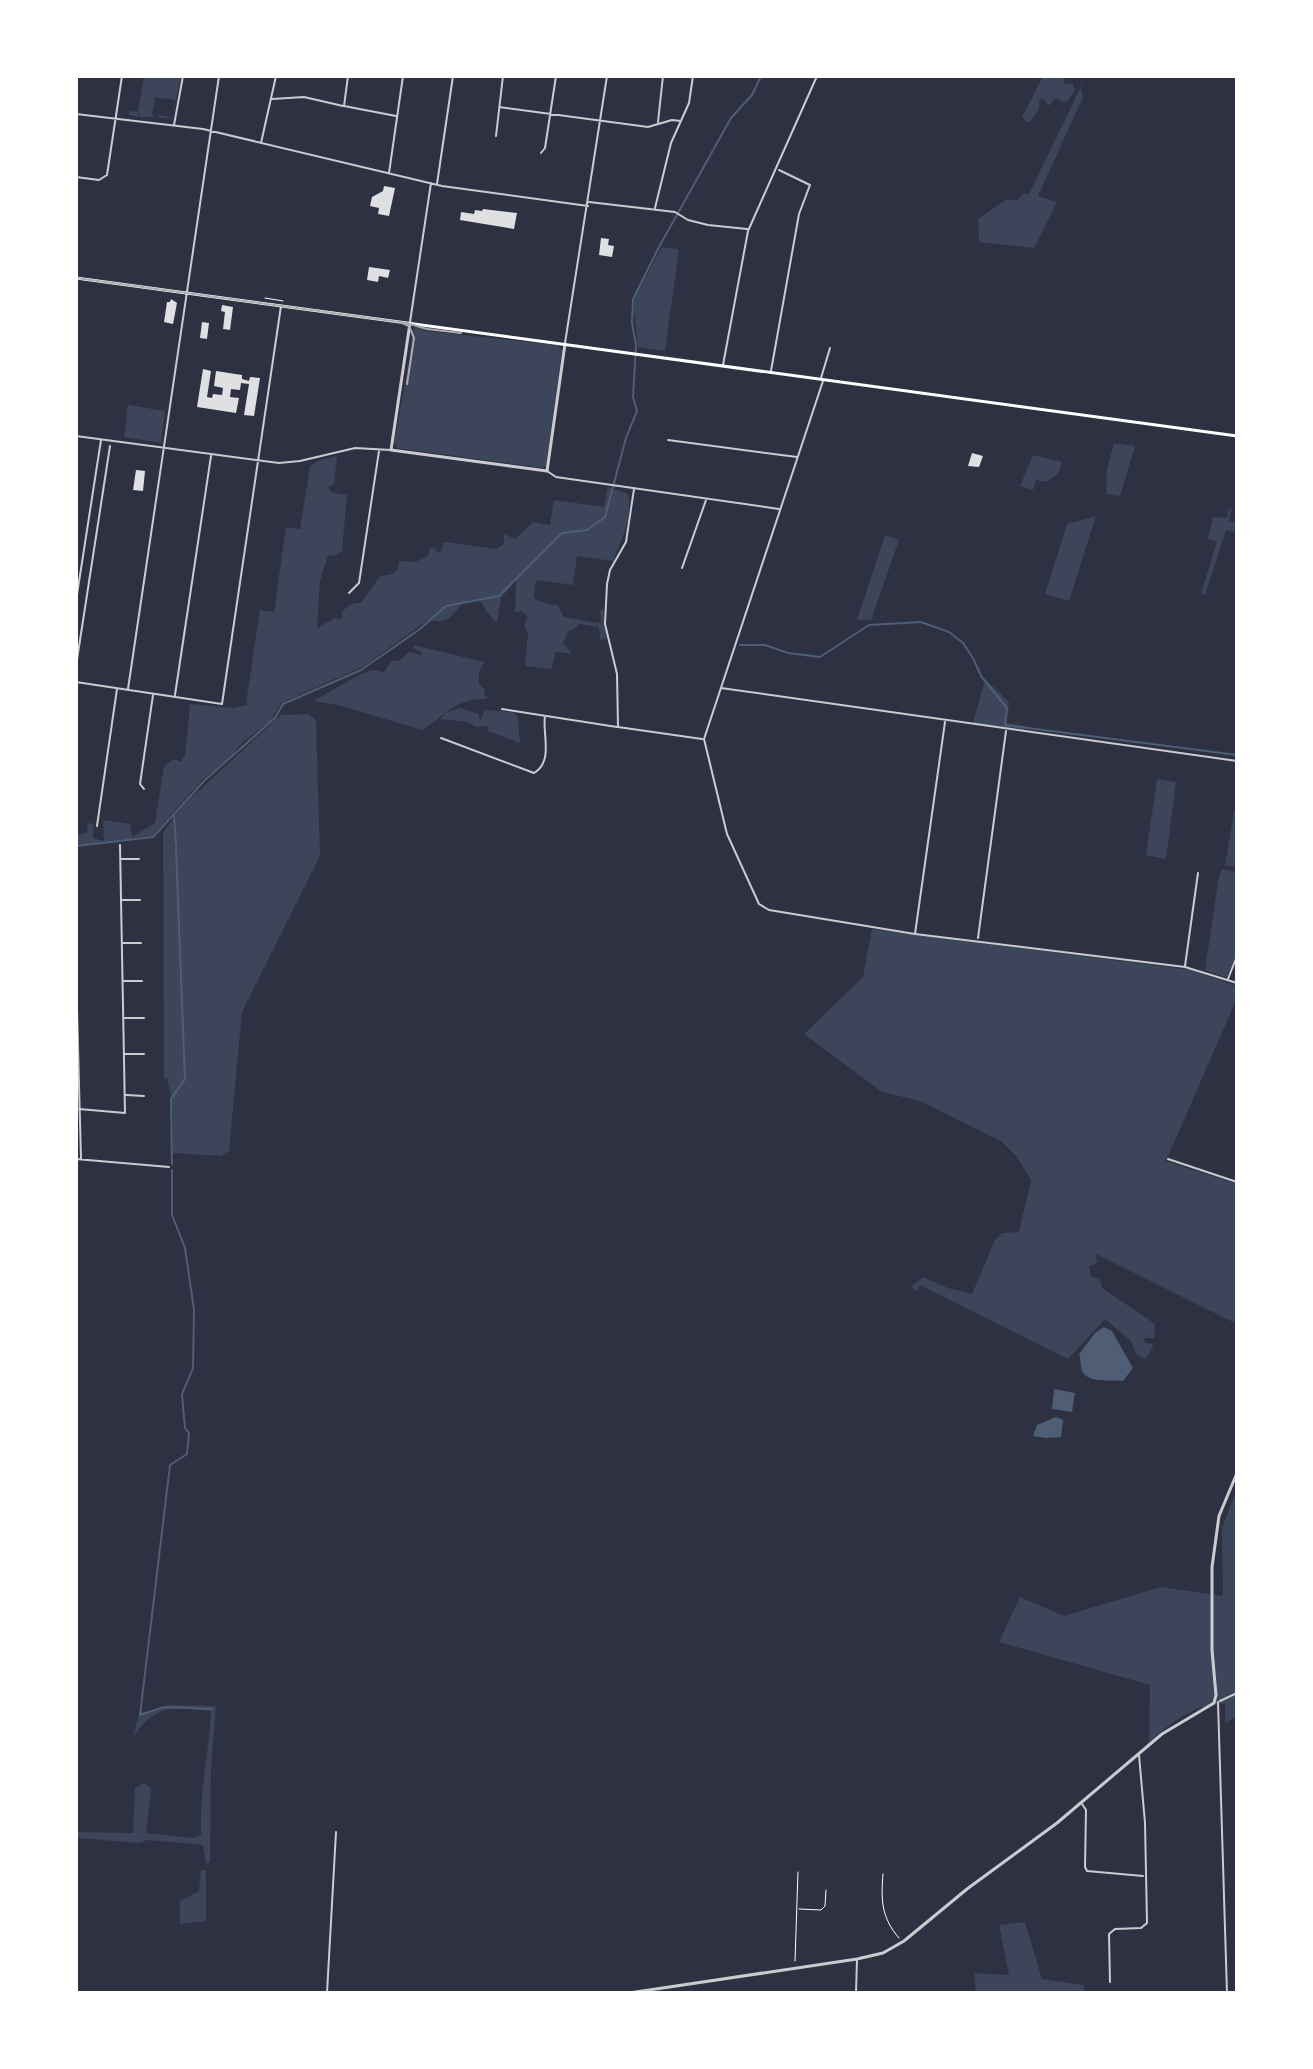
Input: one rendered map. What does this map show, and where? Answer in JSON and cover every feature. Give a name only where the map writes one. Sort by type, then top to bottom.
[{"type":"main road","points":[[76,278],[1237,436]]},
{"type":"street","points":[[76,177],[99,180],[107,175],[122,76]]},
{"type":"street","points":[[174,125],[183,76]]},
{"type":"street","points":[[128,689],[219,76]]},
{"type":"street","points":[[261,144],[276,76]]},
{"type":"street","points":[[344,106],[348,76]]},
{"type":"street","points":[[389,173],[403,76]]},
{"type":"street","points":[[437,185],[453,76]]},
{"type":"street","points":[[496,136],[503,76]]},
{"type":"street","points":[[541,153],[545,148],[556,76]]},
{"type":"street","points":[[547,471],[607,76]]},
{"type":"street","points":[[658,123],[663,76]]},
{"type":"street","points":[[654,209],[671,143],[689,103],[693,76]]},
{"type":"street","points":[[723,365],[749,229],[817,76]]},
{"type":"street","points":[[272,99],[304,97],[398,116]]},
{"type":"street","points":[[499,107],[648,127],[672,120],[681,121]]},
{"type":"street","points":[[76,114],[210,130],[437,185],[654,209],[675,212],[708,225],[749,229]]},
{"type":"street","points":[[771,372],[799,214],[810,185],[776,169]]},
{"type":"street","points":[[391,450],[431,183]]},
{"type":"street","points":[[76,682],[222,704],[281,306]]},
{"type":"street","points":[[830,348],[781,510],[704,739],[731,843],[759,904],[775,911],[915,934],[1185,967],[1237,983]]},
{"type":"street","points":[[76,436],[258,461],[294,462],[350,449],[391,450],[547,471],[556,477],[781,510]]},
{"type":"street","points":[[76,601],[101,440]]},
{"type":"street","points":[[668,440],[798,457]]},
{"type":"street","points":[[76,664],[110,446]]},
{"type":"street","points":[[349,593],[359,583],[379,449]]},
{"type":"street","points":[[175,697],[211,454]]},
{"type":"street","points":[[618,727],[617,674],[605,624],[607,584],[610,570],[626,542],[634,489]]},
{"type":"street","points":[[682,568],[706,499]]},
{"type":"street","points":[[85,537],[95,539]]},
{"type":"street","points":[[97,826],[118,688]]},
{"type":"street","points":[[720,688],[1237,761]]},
{"type":"street","points":[[144,789],[140,784],[153,693]]},
{"type":"street","points":[[502,709],[704,739]]},
{"type":"street","points":[[441,738],[534,773],[541,769],[546,756],[545,716]]},
{"type":"street","points":[[915,934],[946,721]]},
{"type":"street","points":[[978,941],[1007,730]]},
{"type":"street","points":[[79,1109],[125,1113],[120,845]]},
{"type":"street","points":[[121,859],[139,859]]},
{"type":"street","points":[[1185,967],[1198,873]]},
{"type":"street","points":[[121,900],[140,900]]},
{"type":"street","points":[[122,943],[141,943]]},
{"type":"street","points":[[1228,980],[1237,956]]},
{"type":"street","points":[[76,972],[78,1159],[169,1167]]},
{"type":"street","points":[[123,981],[142,981]]},
{"type":"street","points":[[123,1018],[144,1018]]},
{"type":"street","points":[[124,1054],[144,1054]]},
{"type":"street","points":[[125,1095],[144,1096]]},
{"type":"street","points":[[1168,1159],[1237,1182]]},
{"type":"street","points":[[1227,1993],[1212,1650],[1212,1567],[1219,1516],[1237,1473]]},
{"type":"street","points":[[629,1993],[883,1953],[902,1942],[1082,1803],[1182,1720],[1237,1693]]},
{"type":"street","points":[[1110,1982],[1109,1934],[1115,1929],[1141,1928],[1147,1923],[1145,1823],[1139,1754]]},
{"type":"street","points":[[1082,1803],[1086,1810],[1087,1871],[1144,1876]]},
{"type":"street","points":[[327,1993],[336,1832]]},
{"type":"street","points":[[856,1993],[857,1959]]},
{"type":"path","points":[[795,1967],[798,1872]]},
{"type":"path","points":[[883,1874],[881,1906],[887,1924],[902,1942]]},
{"type":"path","points":[[796,1909],[821,1910],[825,1906],[826,1890]]},
{"type":"shaded area","points":[[144,76],[181,76],[172,118],[159,118],[159,115],[172,117],[175,100],[155,97],[152,114],[155,117],[140,117],[139,113],[138,117],[128,115],[130,111],[138,112]]},
{"type":"shaded area","points":[[1043,76],[1063,76],[1065,84],[1073,84],[1075,91],[1066,103],[1056,98],[1048,106],[1044,99],[1039,100],[1039,109],[1030,122],[1026,122],[1022,117]]},
{"type":"shaded area","points":[[1086,76],[1081,88],[1083,97],[1038,196],[1057,202],[1034,248],[979,242],[978,219],[1007,199],[1017,201],[1024,193],[1029,194]]},
{"type":"shaded area","points":[[662,247],[679,249],[665,351],[638,347],[633,300]]},
{"type":"shaded area","points":[[417,327],[426,331],[558,345],[562,350],[546,465],[543,468],[397,448],[394,443],[413,329]]},
{"type":"shaded area","points":[[128,405],[165,411],[161,443],[124,437]]},
{"type":"shaded area","points":[[1114,443],[1135,446],[1120,496],[1106,494],[1107,469]]},
{"type":"shaded area","points":[[1033,455],[1062,462],[1058,474],[1046,482],[1036,480],[1033,490],[1020,486]]},
{"type":"shaded area","points":[[337,456],[334,483],[328,488],[331,492],[347,495],[342,551],[335,556],[328,555],[320,581],[317,628],[337,617],[338,620],[343,618],[341,613],[352,604],[361,603],[380,576],[398,570],[399,561],[415,562],[428,556],[430,547],[436,549],[436,553],[441,551],[444,542],[497,549],[504,544],[504,534],[515,539],[533,522],[550,525],[554,500],[604,507],[608,487],[628,494],[629,503],[625,529],[613,561],[577,556],[573,585],[536,580],[534,598],[558,605],[564,617],[598,623],[601,622],[600,610],[603,608],[607,639],[600,640],[599,627],[579,624],[569,630],[563,643],[572,654],[556,652],[551,669],[525,666],[528,633],[524,625],[528,617],[522,611],[515,612],[516,580],[501,598],[497,623],[480,601],[466,601],[452,616],[439,621],[428,620],[364,666],[281,703],[271,721],[202,780],[152,836],[76,845],[76,834],[87,833],[88,823],[94,824],[93,838],[104,841],[103,820],[130,824],[132,837],[155,823],[164,766],[174,759],[180,762],[185,756],[190,704],[234,708],[250,704],[246,703],[260,610],[274,612],[286,527],[300,529],[310,467],[317,461]]},
{"type":"shaded area","points":[[1229,509],[1232,509],[1229,521],[1237,523],[1237,533],[1226,530],[1205,595],[1201,593],[1217,542],[1208,539],[1213,517],[1227,518]]},
{"type":"shaded area","points":[[1096,516],[1069,601],[1045,594],[1067,524]]},
{"type":"shaded area","points":[[885,535],[899,540],[871,620],[857,620]]},
{"type":"shaded area","points":[[414,645],[484,662],[479,672],[479,684],[485,690],[484,696],[488,696],[486,699],[458,705],[422,730],[338,705],[313,701],[363,673],[372,670],[384,672],[392,661],[398,661],[410,652],[421,655],[422,652],[413,648]]},
{"type":"shaded area","points":[[985,679],[1009,702],[1007,723],[1026,726],[1024,730],[973,723]]},
{"type":"shaded area","points":[[460,708],[479,714],[480,720],[485,710],[513,712],[518,718],[520,743],[488,731],[489,726],[476,727],[467,722],[441,719],[445,713]]},
{"type":"shaded area","points":[[309,714],[316,720],[320,856],[242,1012],[229,1151],[221,1156],[173,1153],[172,1100],[167,1079],[164,1078],[163,833],[181,807],[281,715]]},
{"type":"shaded area","points":[[1157,779],[1176,782],[1166,859],[1146,855]]},
{"type":"shaded area","points":[[1234,811],[1237,812],[1237,867],[1225,866]]},
{"type":"shaded area","points":[[1222,869],[1237,872],[1237,953],[1227,978],[1205,970]]},
{"type":"shaded area","points":[[872,929],[1191,970],[1237,986],[1237,998],[1166,1161],[1237,1184],[1237,1324],[1096,1254],[1097,1263],[1089,1266],[1091,1276],[1100,1280],[1102,1288],[1155,1324],[1154,1338],[1144,1338],[1145,1343],[1152,1344],[1153,1348],[1145,1359],[1137,1355],[1130,1340],[1105,1319],[1068,1359],[920,1285],[917,1291],[911,1287],[923,1277],[972,1294],[995,1240],[1002,1233],[1019,1232],[1031,1180],[1017,1157],[1001,1141],[920,1101],[882,1092],[804,1034],[863,977]]},
{"type":"shaded area","points":[[1104,1327],[1112,1331],[1133,1368],[1123,1381],[1092,1379],[1081,1367],[1079,1354],[1095,1333]]},
{"type":"shaded area","points":[[1054,1389],[1075,1393],[1072,1412],[1052,1409]]},
{"type":"shaded area","points":[[1056,1417],[1063,1420],[1061,1437],[1033,1436],[1037,1425]]},
{"type":"shaded area","points":[[1237,1489],[1237,1716],[1225,1723],[1225,1704],[1203,1707],[1175,1721],[1149,1742],[1150,1685],[999,1642],[1020,1597],[1064,1616],[1161,1587],[1223,1596],[1222,1528]]},
{"type":"shaded area","points":[[169,1705],[216,1706],[211,1768],[210,1862],[206,1864],[203,1845],[76,1838],[76,1832],[133,1833],[135,1788],[143,1783],[151,1791],[146,1833],[193,1838],[201,1835],[201,1805],[211,1711],[176,1709],[158,1713],[133,1737],[140,1711]]},
{"type":"shaded area","points":[[201,1870],[206,1871],[206,1921],[180,1924],[180,1901],[199,1891]]},
{"type":"shaded area","points":[[1025,1922],[1042,1979],[1084,1985],[1085,1993],[976,1993],[974,1973],[1009,1975],[999,1925]]},
{"type":"building","points":[[384,186],[395,188],[389,216],[378,214],[379,208],[370,206],[372,197],[383,191]]},
{"type":"building","points":[[475,210],[517,213],[514,229],[460,220],[461,212],[474,214]]},
{"type":"building","points":[[601,238],[609,239],[608,245],[614,246],[612,257],[599,255]]},
{"type":"building","points":[[369,267],[390,270],[388,278],[379,276],[378,282],[367,280]]},
{"type":"building","points":[[171,299],[177,303],[173,324],[164,322],[167,302]]},
{"type":"building","points":[[222,305],[233,307],[230,330],[223,329],[225,312],[221,311]]},
{"type":"building","points":[[202,322],[209,323],[207,339],[200,338]]},
{"type":"building","points":[[203,369],[211,371],[207,397],[212,398],[213,394],[222,395],[223,388],[214,386],[216,371],[242,375],[242,379],[249,381],[250,377],[260,378],[254,416],[244,415],[249,384],[241,383],[240,390],[231,389],[230,397],[239,398],[236,413],[197,407]]},
{"type":"building","points":[[972,453],[983,456],[979,467],[968,466]]},
{"type":"building","points":[[136,470],[145,471],[143,491],[133,490]]},
{"type":"waterway","points":[[76,846],[153,837],[205,780],[275,718],[283,704],[361,670],[420,629],[446,606],[499,596],[562,533],[587,530],[605,517],[626,438],[637,411],[633,397],[636,345],[632,323],[633,299],[731,118],[752,95],[761,76]]},
{"type":"waterway","points":[[740,645],[765,645],[788,653],[820,657],[869,625],[921,622],[949,632],[963,643],[981,676],[1007,708],[1005,725],[1237,755]]},
{"type":"waterway","points":[[174,815],[176,845]]},
{"type":"waterway","points":[[172,1164],[171,1099],[185,1079],[176,848]]},
{"type":"waterway","points":[[172,1170],[172,1215],[185,1248],[194,1310],[193,1368],[182,1394],[185,1428],[189,1433],[187,1454],[170,1465],[140,1715],[164,1707],[213,1709]]},
{"type":"tram line","points":[[76,278],[461,333]]},
{"type":"tram line","points":[[400,322],[409,326],[414,338],[407,384]]}]
